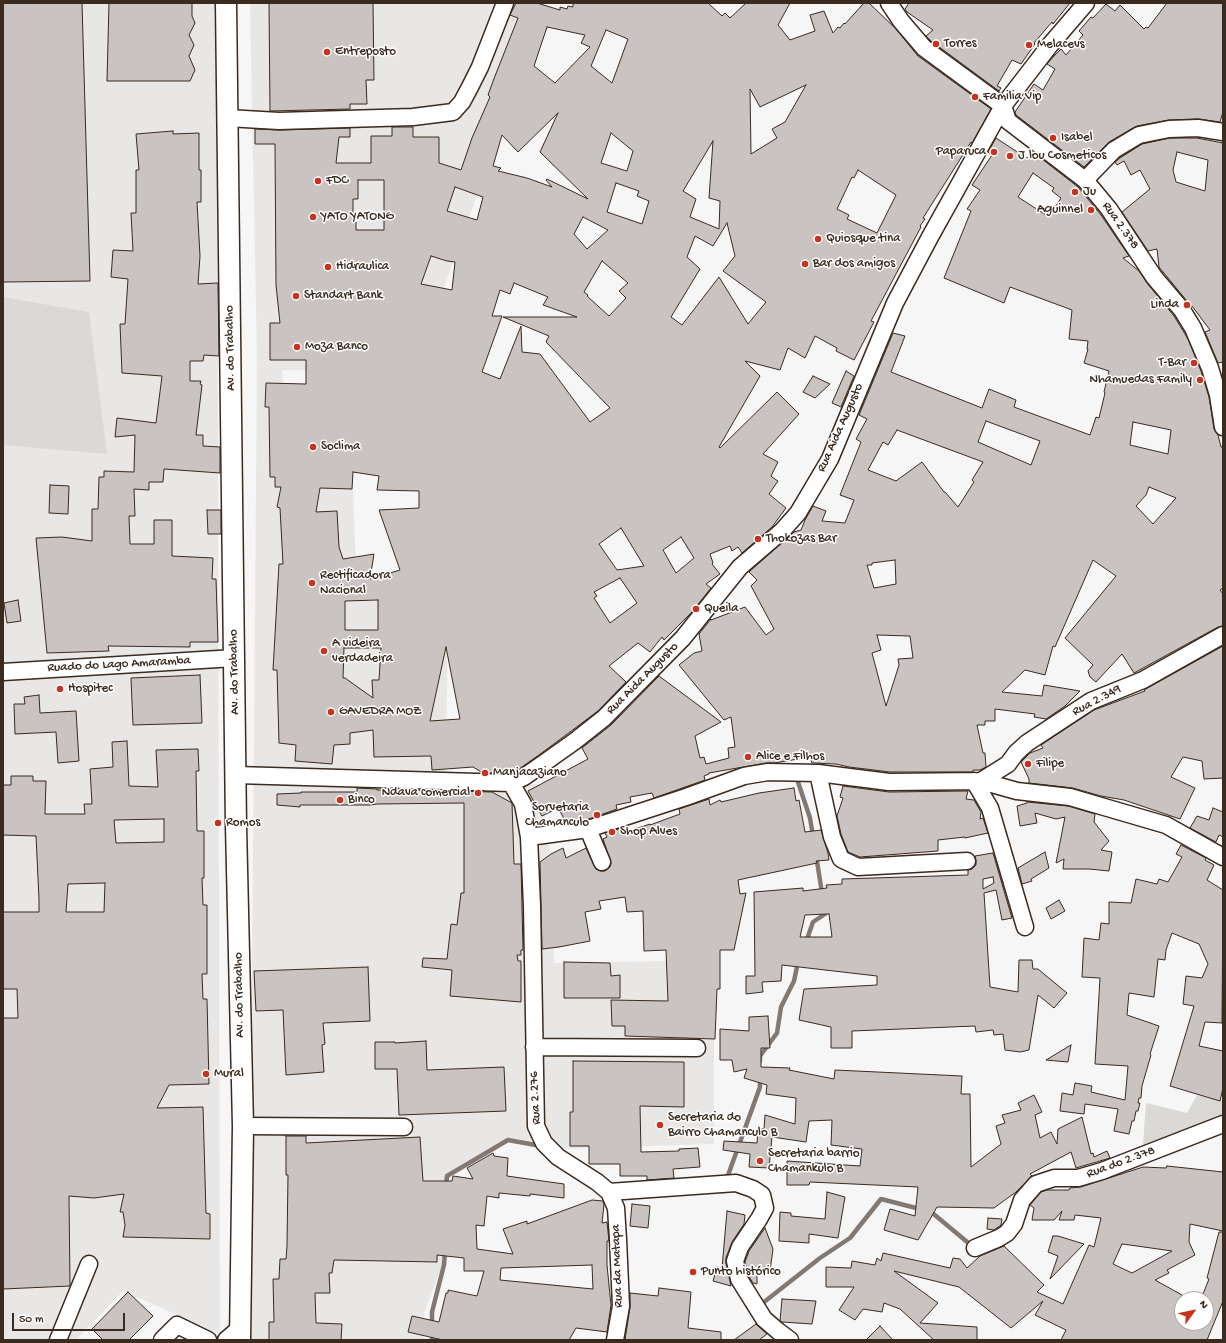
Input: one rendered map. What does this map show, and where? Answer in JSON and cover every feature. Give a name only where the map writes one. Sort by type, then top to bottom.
[{"type":"main road","name":"Av. do Trabalho","points":[[226,3],[236,776],[243,1126],[235,1336]]},
{"type":"street","points":[[227,118],[278,122],[412,116],[453,112],[462,102],[480,67],[505,3]]},
{"type":"street","points":[[889,3],[901,21],[924,48],[1004,106]]},
{"type":"street","name":"Rua Aida Augusto","points":[[511,783],[524,777],[575,742],[604,718],[683,638],[740,567],[782,530],[798,513],[830,459],[895,303],[930,237],[1004,106],[1050,45],[1086,3]]},
{"type":"street","name":"Rua 2.378","points":[[1004,106],[1008,121],[1086,180],[1109,209],[1154,276],[1188,319],[1210,368],[1218,395],[1223,427]]},
{"type":"street","points":[[1086,180],[1114,150],[1138,134],[1169,129],[1198,128],[1223,132]]},
{"type":"street","name":"Rua 2.349","points":[[978,781],[1008,764],[1016,753],[1027,743],[1091,701],[1143,680],[1223,635]]},
{"type":"street","name":"Ruado do Lago Amaramba","points":[[3,672],[235,658]]},
{"type":"street","points":[[529,837],[588,829],[686,797],[744,776],[768,772],[818,773],[889,782],[978,781],[1017,791],[1070,797],[1166,826],[1223,857]]},
{"type":"street","points":[[818,773],[832,837],[841,858],[858,867],[967,862]]},
{"type":"street","points":[[236,776],[511,783]]},
{"type":"street","points":[[978,781],[990,808],[1025,927]]},
{"type":"street","name":"Rua 2.276","points":[[511,783],[523,804],[529,837],[532,906],[536,1126],[544,1143],[558,1157],[597,1182],[609,1192]]},
{"type":"street","points":[[588,829],[602,862]]},
{"type":"street","points":[[534,1048],[697,1048]]},
{"type":"street","name":"Rua do 2.378","points":[[975,1248],[999,1238],[1008,1232],[1014,1224],[1022,1200],[1036,1184],[1054,1178],[1078,1178],[1102,1171],[1223,1124]]},
{"type":"street","points":[[243,1126],[404,1127]]},
{"type":"street","points":[[609,1192],[736,1183],[753,1189],[762,1195],[765,1208],[740,1247],[735,1261],[739,1279],[764,1319],[790,1340]]},
{"type":"street","name":"Rua da Matapa","points":[[609,1192],[616,1208],[621,1306],[615,1340]]},
{"type":"street","points":[[58,1340],[89,1264]]},
{"type":"street","points":[[162,1340],[177,1325],[208,1340]]},
{"type":"shaded area","points":[[3,3],[217,3],[220,1334],[123,1291],[76,1340],[3,1340]]},
{"type":"shaded area","points":[[250,3],[546,3],[414,371],[282,370],[285,428],[351,431],[356,569],[364,601],[448,603],[446,771],[539,785],[548,829],[553,897],[554,963],[714,960],[714,1144],[562,1149],[507,1138],[445,1175],[443,1264],[424,1313],[425,1340],[246,1340],[252,968],[257,361]]},
{"type":"shaded area","points":[[3,297],[89,312],[107,454],[3,445]]},
{"type":"shaded area","points":[[1197,1095],[1223,1101],[1223,1116],[1143,1145],[1146,1103],[1187,1113]]},
{"type":"building","points":[[3,3],[82,3],[90,281],[3,282]]},
{"type":"building","points":[[109,3],[192,3],[192,16],[195,23],[189,35],[194,45],[189,56],[195,70],[190,81],[107,81]]},
{"type":"building","points":[[269,3],[373,3],[374,80],[366,80],[367,104],[350,104],[350,109],[270,111]]},
{"type":"building","points":[[516,3],[537,3],[560,10],[560,7],[567,9],[568,6],[573,7],[573,3],[708,3],[722,16],[725,13],[730,18],[746,3],[790,3],[778,25],[790,40],[815,31],[810,15],[824,11],[833,33],[838,27],[840,28],[844,23],[845,24],[864,3],[869,3],[896,29],[918,56],[991,109],[972,143],[971,142],[923,218],[925,219],[871,321],[874,322],[854,360],[836,351],[837,348],[815,336],[805,358],[788,348],[780,370],[745,361],[760,376],[719,447],[720,448],[777,392],[799,414],[763,454],[778,462],[771,476],[778,481],[769,494],[786,508],[772,527],[742,553],[738,547],[732,551],[730,546],[710,554],[712,564],[720,574],[706,584],[711,588],[692,612],[664,640],[662,637],[650,652],[638,643],[609,666],[626,682],[598,711],[519,769],[509,773],[483,773],[473,767],[432,770],[431,756],[374,757],[373,730],[350,733],[350,744],[334,745],[332,764],[295,761],[296,745],[279,743],[277,670],[273,670],[279,564],[283,564],[280,508],[277,507],[281,487],[275,487],[275,477],[270,477],[269,407],[265,407],[266,383],[306,384],[306,360],[270,360],[270,323],[280,323],[276,285],[275,144],[255,144],[255,129],[279,130],[350,128],[350,137],[339,137],[336,163],[371,163],[371,136],[392,136],[392,127],[413,127],[413,137],[439,137],[439,163],[461,170],[472,138],[490,97],[488,95],[518,18],[510,15]],"holes":[[[547,27],[585,35],[581,43],[590,47],[555,83],[534,66]],[[606,30],[628,39],[612,83],[591,66]],[[806,85],[785,122],[772,129],[777,138],[751,154],[750,89],[760,107]],[[558,113],[540,152],[588,199],[547,179],[546,180],[552,187],[527,178],[498,171],[501,168],[493,166],[502,135],[518,152]],[[611,133],[633,151],[627,171],[601,163]],[[713,141],[709,198],[720,201],[719,229],[690,217],[696,199],[683,191]],[[858,170],[896,195],[877,233],[847,219],[849,215],[837,209],[852,177],[854,178]],[[358,180],[384,180],[384,230],[356,230],[356,222],[353,223],[353,199],[358,199]],[[616,183],[639,191],[637,196],[649,201],[642,224],[607,212]],[[455,187],[483,197],[477,220],[447,211]],[[583,217],[608,230],[587,249],[574,234]],[[727,223],[735,256],[723,271],[766,302],[748,324],[719,277],[682,325],[671,317],[700,269],[687,257],[695,236],[713,246]],[[431,256],[455,262],[452,290],[421,284]],[[602,261],[628,283],[619,291],[626,298],[609,316],[584,292]],[[514,283],[548,297],[543,305],[577,317],[503,317],[549,336],[546,342],[610,408],[590,422],[540,354],[522,352],[521,326],[500,379],[482,372],[502,316],[492,316],[500,290],[510,294]],[[353,472],[379,476],[377,490],[419,491],[419,508],[379,510],[400,570],[370,579],[374,554],[343,559],[339,547],[337,511],[316,512],[320,488],[352,489]],[[621,528],[644,566],[617,570],[599,544]],[[681,537],[694,558],[676,573],[663,550]],[[620,578],[637,603],[610,623],[594,598],[597,596],[594,592]],[[378,600],[378,630],[345,630],[345,601]],[[446,647],[460,719],[430,721]],[[344,648],[381,648],[379,680],[372,680],[373,698],[343,678]]]},
{"type":"building","points":[[909,3],[1070,3],[1053,24],[1052,22],[1034,43],[1035,44],[1021,64],[1012,60],[997,86],[1001,88],[999,91],[931,41],[926,36],[933,30],[907,12],[905,9]]},
{"type":"building","points":[[1167,3],[1223,3],[1223,112],[1220,122],[1198,119],[1169,120],[1137,126],[1109,142],[1084,167],[1016,115],[1015,112],[1034,84],[1043,90],[1055,69],[1047,64],[1061,49],[1066,55],[1083,35],[1079,31],[1091,17],[1093,18],[1106,4],[1115,11],[1120,5],[1144,29],[1146,27],[1148,28]]},
{"type":"building","points":[[173,131],[173,134],[199,133],[201,202],[197,202],[200,256],[198,284],[218,283],[219,356],[204,355],[203,361],[190,361],[190,381],[201,381],[200,384],[202,385],[196,435],[203,435],[203,446],[220,447],[220,473],[164,469],[163,482],[149,482],[149,490],[134,489],[135,516],[129,516],[130,544],[154,544],[154,520],[172,520],[172,556],[213,558],[212,579],[216,579],[218,642],[190,642],[190,647],[108,646],[109,651],[47,653],[36,538],[62,537],[92,541],[92,509],[98,509],[99,477],[104,477],[104,471],[134,472],[135,435],[115,437],[117,418],[156,423],[162,376],[122,373],[120,324],[125,324],[128,279],[111,277],[113,250],[133,251],[131,213],[136,213],[136,170],[139,170],[136,134]]},
{"type":"building","points":[[996,138],[1028,159],[1033,152],[1078,187],[1101,215],[1129,256],[1123,258],[1139,271],[1174,316],[1188,339],[1201,371],[1209,397],[1214,429],[1218,435],[1221,447],[1223,447],[1223,588],[1220,590],[1223,594],[1223,626],[1218,627],[1134,673],[1122,654],[1096,682],[1090,677],[1088,671],[1093,665],[1065,638],[1116,576],[1093,560],[1055,647],[1053,646],[1045,675],[1025,670],[1002,692],[1042,696],[1044,685],[1080,691],[1065,706],[1046,719],[1034,717],[1035,714],[995,709],[995,721],[985,721],[985,725],[977,725],[983,753],[985,753],[986,767],[980,770],[973,770],[973,772],[890,772],[836,764],[812,763],[810,757],[709,773],[704,776],[705,780],[654,798],[652,793],[630,797],[631,802],[616,805],[617,809],[586,820],[566,822],[558,808],[542,816],[528,791],[588,759],[582,748],[611,725],[659,676],[721,722],[695,736],[700,758],[704,757],[706,764],[729,758],[728,748],[735,747],[731,717],[724,720],[679,665],[694,653],[702,651],[699,634],[711,619],[745,607],[766,635],[774,629],[751,586],[757,580],[749,572],[794,532],[801,530],[813,506],[826,511],[822,521],[845,523],[854,500],[840,495],[861,442],[856,439],[867,419],[859,415],[893,333],[905,336],[891,372],[982,408],[989,389],[1016,400],[1014,407],[1090,435],[1096,417],[1099,418],[1109,371],[1084,363],[1088,349],[1088,341],[1069,339],[1072,310],[1010,287],[1004,303],[944,278],[971,211],[967,209],[980,190],[972,185],[992,155],[988,152]],"holes":[[[1033,173],[1054,188],[1052,191],[1061,198],[1049,217],[1018,197]],[[986,421],[1040,441],[1031,465],[978,442]],[[1133,422],[1171,430],[1168,454],[1130,445]],[[897,430],[983,462],[972,480],[974,482],[958,507],[944,492],[922,462],[896,481],[868,470],[883,442],[888,445]],[[1149,487],[1176,498],[1153,524],[1136,506],[1146,495]],[[895,560],[896,584],[874,588],[867,565],[872,565],[872,563]],[[877,635],[910,636],[913,658],[898,659],[899,665],[886,706],[872,653],[881,650]]]},
{"type":"building","points":[[1170,138],[1197,138],[1223,143],[1223,362],[1218,363],[1205,332],[1210,330],[1159,267],[1157,249],[1148,251],[1122,212],[1150,189],[1140,170],[1131,175],[1124,161],[1117,165],[1115,162],[1142,144]],"holes":[[[1177,152],[1208,160],[1205,191],[1176,182],[1173,170]]]},
{"type":"building","points":[[846,371],[854,376],[841,407],[832,403]]},
{"type":"building","points":[[813,376],[830,384],[815,398],[803,392]]},
{"type":"building","points":[[50,485],[69,486],[68,514],[49,513]]},
{"type":"building","points":[[207,510],[221,510],[221,534],[208,534]]},
{"type":"building","points":[[18,600],[21,621],[7,623],[4,603]]},
{"type":"building","points":[[1223,646],[1223,778],[1204,779],[1202,761],[1183,757],[1171,777],[1195,788],[1180,819],[1124,800],[1101,796],[1073,788],[1029,783],[1029,779],[1021,762],[1030,753],[1043,748],[1041,745],[1094,710],[1145,691],[1144,690]]},
{"type":"building","points":[[200,675],[202,723],[133,725],[131,678]]},
{"type":"building","points":[[39,695],[40,713],[76,711],[79,761],[58,763],[56,732],[15,734],[14,704],[25,704],[24,697]]},
{"type":"building","points":[[127,741],[129,786],[158,787],[156,750],[198,749],[199,771],[196,771],[197,831],[204,831],[204,878],[202,878],[203,905],[207,905],[207,974],[202,974],[203,999],[207,999],[209,1084],[169,1085],[157,1108],[203,1107],[206,1213],[210,1214],[210,1239],[123,1237],[125,1225],[123,1212],[120,1212],[124,1194],[94,1198],[69,1196],[70,1286],[3,1289],[3,1018],[18,1018],[17,989],[3,989],[3,912],[39,912],[39,899],[36,836],[3,835],[3,785],[11,785],[11,776],[33,776],[33,781],[46,781],[45,814],[85,814],[84,804],[92,804],[90,769],[113,767],[112,742]],"holes":[[[164,819],[164,842],[116,843],[114,820]],[[105,883],[104,912],[66,912],[68,884]]]},
{"type":"building","points":[[843,786],[889,792],[968,791],[966,799],[974,800],[981,812],[980,819],[983,818],[988,833],[965,838],[938,840],[938,851],[860,857],[848,852],[841,834],[837,816],[843,798],[840,797]]},
{"type":"building","points":[[357,788],[377,790],[492,792],[512,803],[514,864],[521,864],[523,950],[521,950],[521,955],[517,955],[518,961],[521,961],[521,1002],[450,996],[452,970],[422,967],[423,958],[447,959],[451,924],[457,925],[461,893],[464,893],[464,803],[300,805],[300,807],[277,805],[277,794],[301,792],[357,792]]},
{"type":"building","points":[[794,788],[796,801],[799,800],[805,832],[821,830],[829,860],[816,861],[817,863],[738,880],[740,894],[746,893],[734,950],[720,950],[720,989],[717,989],[715,1039],[625,1036],[625,1026],[612,1026],[611,1000],[668,1001],[666,950],[644,951],[643,911],[627,912],[625,897],[599,901],[601,909],[585,912],[590,941],[542,949],[540,862],[563,848],[566,858],[586,848],[596,869],[605,871],[610,867],[611,863],[603,839],[607,837],[605,833],[622,828],[623,833],[650,825],[680,814],[679,809],[709,799],[710,805],[720,800],[721,802],[759,793]]},
{"type":"building","points":[[1027,802],[1068,806],[1095,814],[1094,822],[1109,841],[1101,850],[1112,852],[1109,871],[1063,869],[1064,859],[1056,863],[1065,817],[1056,819],[1035,813],[1037,823],[1020,826],[1017,806]]},
{"type":"building","points":[[1213,808],[1223,812],[1223,837],[1219,835],[1216,842],[1190,828],[1197,816],[1209,820]]},
{"type":"building","points":[[1181,845],[1206,858],[1205,860],[1214,865],[1207,880],[1223,890],[1222,1023],[1205,1022],[1199,1046],[1223,1051],[1223,1088],[1220,1101],[1170,1086],[1194,1006],[1183,1004],[1186,976],[1202,978],[1208,964],[1199,944],[1172,933],[1166,950],[1165,960],[1158,959],[1154,997],[1129,993],[1127,1015],[1159,1026],[1142,1086],[1141,1098],[1139,1098],[1138,1103],[1140,1103],[1138,1111],[1136,1111],[1134,1121],[1132,1121],[1129,1134],[1114,1131],[1118,1109],[1085,1104],[1084,1114],[1060,1111],[1062,1093],[1073,1095],[1075,1083],[1092,1086],[1091,1092],[1125,1100],[1128,1066],[1095,1064],[1100,978],[1082,977],[1084,938],[1099,940],[1101,923],[1109,924],[1109,902],[1131,903],[1136,879],[1157,884],[1159,879],[1168,882],[1182,857],[1176,854]]},
{"type":"building","points":[[1045,852],[1049,868],[1031,879],[1032,881],[1022,884],[1018,868]]},
{"type":"building","points":[[993,853],[1012,918],[1002,920],[996,890],[984,893],[990,987],[1018,992],[1019,960],[1032,960],[1033,969],[1038,969],[1067,993],[1054,1008],[1038,995],[1029,1050],[1020,1052],[1005,1050],[1003,1034],[994,1035],[993,1030],[976,1032],[975,1026],[852,1031],[852,1048],[831,1048],[831,1027],[799,1020],[804,989],[877,985],[877,976],[782,965],[781,981],[762,982],[763,992],[746,994],[746,976],[755,976],[754,892],[803,888],[803,891],[827,888],[826,885],[842,884],[842,879],[968,875],[968,870],[972,869],[976,865],[975,856]],"holes":[[[993,877],[994,883],[983,889],[983,879]],[[829,914],[832,937],[800,937],[805,915]]]},
{"type":"building","points":[[1059,900],[1065,911],[1051,919],[1046,908]]},
{"type":"building","points":[[564,962],[610,963],[611,976],[620,975],[620,998],[564,998]]},
{"type":"building","points":[[368,967],[370,1021],[323,1023],[325,1044],[322,1045],[324,1072],[286,1075],[283,1010],[256,1011],[254,971]]},
{"type":"building","points":[[768,1016],[770,1048],[761,1048],[761,1067],[790,1068],[789,1070],[834,1079],[835,1070],[962,1076],[961,1094],[970,1094],[971,1167],[1001,1144],[996,1126],[1005,1123],[1002,1115],[1021,1110],[1018,1103],[1034,1095],[1042,1112],[1035,1115],[1040,1138],[1051,1132],[1057,1144],[1058,1129],[1082,1117],[1091,1154],[1093,1153],[1094,1157],[1107,1151],[1110,1158],[1076,1168],[1071,1152],[1030,1174],[1032,1176],[1016,1192],[994,1208],[937,1207],[918,1240],[884,1230],[890,1209],[915,1216],[918,1187],[810,1182],[809,1185],[787,1185],[787,1161],[860,1166],[862,1149],[831,1145],[832,1120],[809,1121],[806,1142],[772,1137],[769,1168],[749,1167],[750,1154],[723,1150],[724,1141],[757,1143],[758,1129],[764,1129],[765,1115],[795,1124],[796,1098],[766,1094],[767,1085],[744,1078],[747,1069],[734,1072],[732,1060],[720,1060],[720,1029],[749,1031],[749,1017]]},
{"type":"building","points":[[426,1041],[427,1070],[504,1067],[506,1111],[399,1115],[397,1069],[375,1069],[375,1042],[395,1043]]},
{"type":"building","points":[[1071,1045],[1068,1062],[1046,1060]]},
{"type":"building","points":[[573,1061],[684,1062],[684,1107],[640,1106],[641,1152],[679,1151],[679,1149],[698,1148],[700,1167],[673,1169],[674,1178],[647,1180],[647,1176],[620,1176],[620,1164],[589,1164],[589,1146],[570,1146],[570,1112],[573,1112]]},
{"type":"building","points":[[286,1136],[306,1136],[306,1143],[420,1137],[423,1181],[452,1181],[453,1176],[473,1179],[467,1168],[493,1153],[494,1156],[508,1158],[507,1176],[564,1184],[564,1198],[530,1194],[530,1196],[499,1193],[499,1198],[487,1196],[484,1226],[476,1225],[477,1249],[513,1254],[503,1229],[527,1221],[527,1224],[592,1200],[603,1201],[602,1223],[607,1222],[609,1241],[607,1241],[607,1265],[611,1305],[607,1332],[576,1328],[569,1340],[443,1340],[408,1332],[412,1316],[439,1322],[448,1290],[477,1296],[484,1271],[464,1271],[464,1258],[437,1255],[437,1262],[334,1260],[332,1273],[329,1273],[330,1293],[315,1293],[316,1323],[342,1324],[341,1340],[269,1340],[269,1322],[274,1322],[273,1279],[279,1279],[280,1259],[286,1259],[288,1175],[286,1175]],"holes":[[[592,1265],[593,1289],[500,1280],[501,1268]]]},
{"type":"building","points":[[1167,1166],[1223,1172],[1223,1231],[1190,1224],[1189,1242],[1195,1255],[1167,1270],[1169,1273],[1155,1280],[1175,1291],[1174,1331],[1211,1331],[1207,1340],[1061,1340],[1066,1330],[1035,1315],[1043,1301],[1011,1328],[959,1287],[894,1271],[938,1303],[920,1323],[977,1327],[977,1340],[934,1340],[900,1309],[884,1303],[882,1312],[863,1309],[855,1320],[839,1310],[854,1287],[826,1287],[826,1267],[851,1268],[852,1261],[875,1265],[877,1258],[881,1261],[883,1253],[950,1268],[953,1258],[960,1259],[967,1268],[980,1256],[1004,1246],[1044,1285],[1037,1292],[1063,1304],[1089,1245],[1094,1247],[1101,1218],[1075,1215],[1074,1220],[1059,1220],[1062,1211],[1054,1220],[1032,1220],[1034,1208],[1030,1205],[1041,1192],[1047,1190],[1069,1190],[1070,1188],[1081,1187],[1143,1167],[1166,1168]],"holes":[[[1122,1244],[1172,1251],[1132,1273],[1113,1264]]]},
{"type":"building","points":[[827,1192],[845,1197],[838,1238],[809,1234],[809,1243],[779,1241],[780,1212],[791,1213],[791,1216],[825,1219]]},
{"type":"building","points":[[632,1204],[650,1206],[648,1228],[630,1226]]},
{"type":"building","points":[[727,1211],[745,1215],[744,1224],[732,1242],[726,1258],[731,1286],[713,1281],[717,1267],[722,1268]]},
{"type":"building","points":[[988,1218],[1002,1219],[1001,1225],[994,1230],[987,1229]]},
{"type":"building","points":[[765,1228],[773,1249],[770,1271],[757,1270],[757,1284],[753,1283],[748,1275],[745,1262],[749,1251]]},
{"type":"building","points":[[1219,1232],[1223,1232],[1223,1301],[1214,1323],[1214,1291],[1204,1291],[1209,1279],[1207,1278]]},
{"type":"building","points":[[1053,1236],[1058,1236],[1084,1244],[1050,1279],[1058,1256],[1048,1252]]},
{"type":"building","points":[[659,1288],[691,1292],[688,1328],[721,1332],[721,1340],[625,1340],[630,1307],[630,1293],[658,1296]]},
{"type":"building","points":[[128,1292],[153,1316],[129,1340],[103,1340],[92,1329]]},
{"type":"building","points":[[782,1299],[816,1301],[812,1324],[780,1321]]},
{"type":"building","points":[[756,1324],[767,1334],[759,1340],[734,1340]]},
{"type":"building","points":[[880,1326],[893,1340],[866,1340]]},
{"type":"waterway","points":[[796,776],[810,818],[813,836]]},
{"type":"waterway","points":[[816,855],[822,893]]},
{"type":"waterway","points":[[806,942],[813,922],[825,914],[824,909]]},
{"type":"waterway","points":[[760,1061],[760,1056],[777,1033],[781,1007],[794,981],[798,962]]},
{"type":"waterway","points":[[727,1178],[760,1087],[760,1078]]},
{"type":"waterway","points":[[446,1186],[447,1176],[508,1140],[541,1146]]},
{"type":"waterway","points":[[759,1306],[820,1258],[850,1238],[881,1199],[920,1209]]},
{"type":"waterway","points":[[930,1211],[972,1246],[974,1245]]},
{"type":"waterway","points":[[432,1340],[432,1312],[444,1265],[445,1251]]},
{"type":"place","name":"Torres","points":[[936,44]]},
{"type":"place","name":"Melacevs","points":[[1029,45]]},
{"type":"place","name":"Entreposto","points":[[327,52]]},
{"type":"place","name":"Familia Vip","points":[[975,97]]},
{"type":"place","name":"Isabel","points":[[1053,138]]},
{"type":"place","name":"Paparuca","points":[[994,152]]},
{"type":"place","name":"J.lou Cosmeticos","points":[[1010,156]]},
{"type":"place","name":"FDC","points":[[318,181]]},
{"type":"place","name":"Ju","points":[[1075,192]]},
{"type":"place","name":"Aguinnel","points":[[1091,210]]},
{"type":"place","name":"YATO YATONG","points":[[313,217]]},
{"type":"place","name":"Quiosque tina","points":[[818,239]]},
{"type":"place","name":"Bar dos amigos","points":[[805,264]]},
{"type":"place","name":"Hidraulica","points":[[328,267]]},
{"type":"place","name":"Standart Bank","points":[[296,296]]},
{"type":"place","name":"Linda","points":[[1187,305]]},
{"type":"place","name":"Moza Banco","points":[[297,347]]},
{"type":"place","name":"T-Bar","points":[[1194,363]]},
{"type":"place","name":"Nhamuedas Family","points":[[1200,380]]},
{"type":"place","name":"Soclima","points":[[313,447]]},
{"type":"place","name":"Thokozas Bar","points":[[758,539]]},
{"type":"place","name":"Rectificadora Nacional","points":[[312,583]]},
{"type":"place","name":"Queila","points":[[696,609]]},
{"type":"place","name":"A videira verdadeira","points":[[324,651]]},
{"type":"place","name":"Hospitec","points":[[60,689]]},
{"type":"place","name":"GAVEDRA MOZ","points":[[331,712]]},
{"type":"place","name":"Alice e Filhos","points":[[748,757]]},
{"type":"place","name":"Filipe","points":[[1028,764]]},
{"type":"place","name":"Manjacaziano","points":[[485,773]]},
{"type":"place","name":"Ndava comercial","points":[[478,793]]},
{"type":"place","name":"Binco","points":[[340,800]]},
{"type":"place","name":"Sorvetaria Chamanculo","points":[[597,815]]},
{"type":"place","name":"Romos","points":[[218,823]]},
{"type":"place","name":"Shop Alves","points":[[612,832]]},
{"type":"place","name":"Mural","points":[[206,1074]]},
{"type":"place","name":"Secretaria do Bairro Chamanculo B","points":[[660,1125]]},
{"type":"place","name":"Secretaria barrio Chamankulo B","points":[[760,1161]]},
{"type":"place","name":"Punto histórico","points":[[693,1272]]}]
